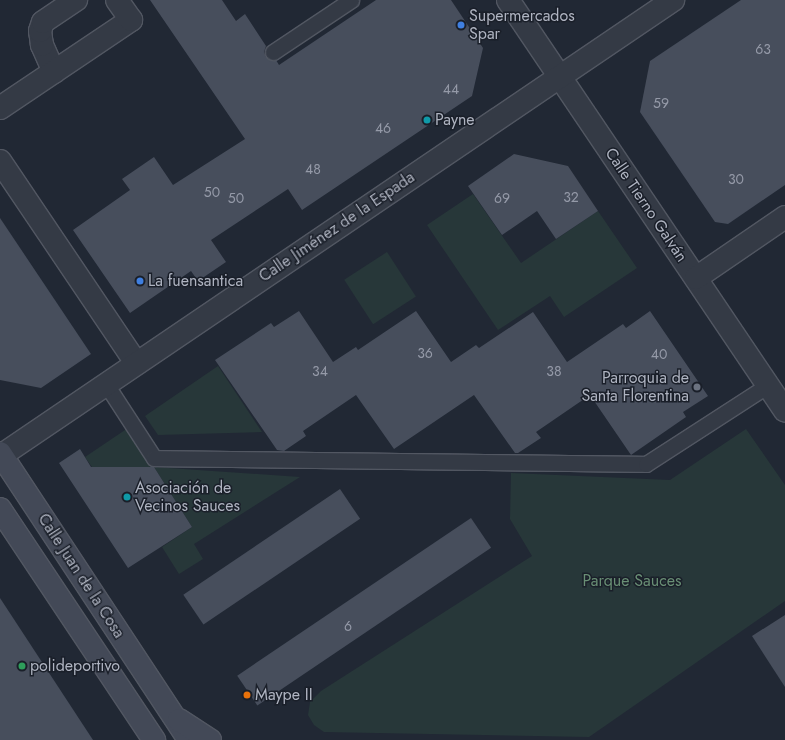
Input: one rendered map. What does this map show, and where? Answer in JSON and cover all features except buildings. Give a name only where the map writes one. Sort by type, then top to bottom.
[{"type":"main road","name":"Calle Juan de la Cosa","points":[[1,454],[189,740]]},
{"type":"main road","name":"Calle Juan de la Cosa","points":[[0,509],[154,740]]},
{"type":"main road","points":[[172,715],[210,740]]},
{"type":"street","points":[[54,72],[42,45],[40,31],[43,22],[76,0]]},
{"type":"street","points":[[0,108],[131,20],[117,0]]},
{"type":"street","name":"Calle Tierno Galván","points":[[508,0],[785,410]]},
{"type":"street","name":"Calle Jiménez de la Espada","points":[[1,454],[673,0]]},
{"type":"street","points":[[0,161],[50,238],[136,363]]},
{"type":"street","points":[[696,278],[785,217]]},
{"type":"lane","points":[[273,52],[351,0]]},
{"type":"lane","points":[[106,384],[154,458],[646,464],[768,385]]},
{"type":"green space","points":[[473,194],[521,263],[598,211],[637,268],[564,317],[550,296],[498,330],[427,225]]},
{"type":"green space","points":[[387,252],[416,296],[373,324],[344,280]]},
{"type":"green space","points":[[218,366],[262,432],[158,435],[145,416]]},
{"type":"green space","points":[[128,428],[154,467],[92,467],[85,457]]},
{"type":"green space","name":"Parque Sauces","points":[[746,429],[785,485],[785,601],[589,737],[324,732],[314,725],[308,715],[310,702],[321,691],[532,556],[510,519],[511,473],[670,480]]},
{"type":"green space","points":[[154,467],[300,477],[194,544],[203,559],[179,574],[162,547],[192,527]]},
{"type":"place","name":"Supermercados Spar","points":[[461,25]]},
{"type":"place","name":"Payne","points":[[427,120]]},
{"type":"place","name":"La fuensantica","points":[[140,281]]},
{"type":"place","name":"Parroquia de Santa Florentina","points":[[697,387]]},
{"type":"place","name":"Asociación de Vecinos Sauces","points":[[127,497]]},
{"type":"place","name":"polideportivo","points":[[22,666]]},
{"type":"place","name":"Maype II","points":[[247,695]]}]
